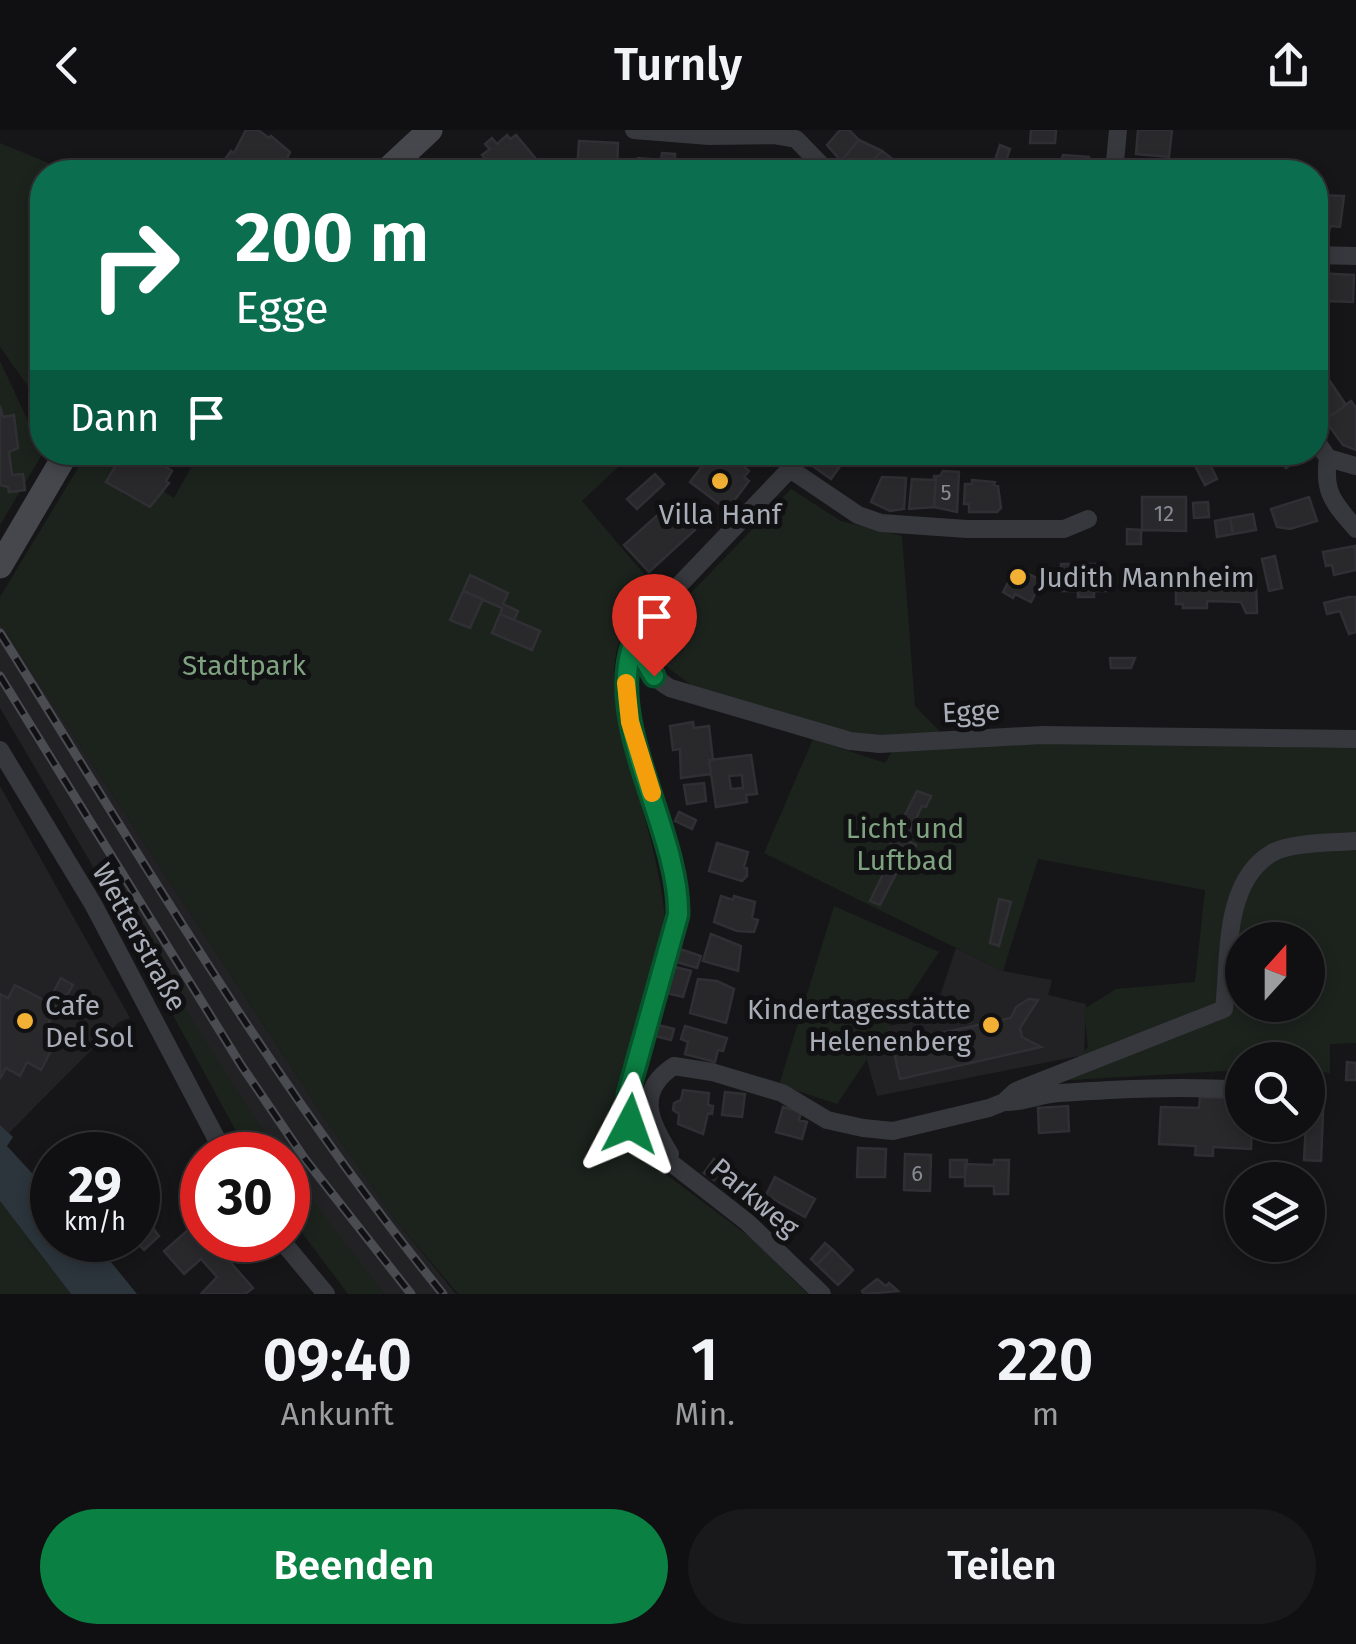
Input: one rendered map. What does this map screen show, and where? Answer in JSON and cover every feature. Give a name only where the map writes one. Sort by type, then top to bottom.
[{"type":"main road","points":[[398,160],[430,130]]},
{"type":"main road","points":[[0,566],[59,465]]},
{"type":"street","points":[[634,130],[709,136],[798,135],[818,160]]},
{"type":"street","points":[[1115,160],[1118,130]]},
{"type":"street","points":[[1328,255],[1356,256]]},
{"type":"street","points":[[1328,458],[1356,466]]},
{"type":"street","name":"Parkweg","points":[[791,465],[642,624],[632,641],[628,660],[630,722],[678,888],[678,915],[628,1094],[627,1111],[638,1137],[746,1222],[822,1294]]},
{"type":"street","points":[[800,465],[858,515],[881,523],[927,528],[1064,529],[1088,520]]},
{"type":"street","points":[[1327,465],[1326,484],[1332,500],[1356,529]]},
{"type":"street","name":"Egge","points":[[642,624],[646,662],[654,676],[670,688],[850,741],[880,744],[1042,735],[1356,739]]},
{"type":"street","name":"Wetterstraße","points":[[0,750],[93,904],[213,1132]]},
{"type":"street","points":[[1004,1102],[1016,1091],[1224,1010],[1234,908],[1250,872],[1274,851],[1356,841]]},
{"type":"street","points":[[673,1164],[654,1132],[649,1109],[659,1082],[674,1066],[712,1072],[782,1092],[835,1122],[894,1131],[1004,1102],[1052,1094],[1182,1086],[1225,1089]]},
{"type":"street","points":[[299,1262],[326,1294]]},
{"type":"shaded area","points":[[0,623],[328,1123],[394,1218],[456,1294],[384,1294],[310,1200],[310,1132],[263,1132],[85,853],[0,708]]},
{"type":"shaded area","points":[[0,786],[130,1018],[119,1022],[9,1133],[0,1125]]},
{"type":"shaded area","name":"Kindertagesstätte Helenenberg","points":[[956,948],[1003,971],[1052,980],[1048,995],[1086,1004],[1084,1055],[877,1096],[859,1032],[933,1017]]},
{"type":"shaded area","points":[[0,1125],[13,1137],[7,1146],[30,1171],[30,1240],[0,1201]]},
{"type":"shaded area","points":[[47,1262],[111,1262],[137,1294],[71,1294]]},
{"type":"green space","points":[[0,143],[41,160],[30,160],[30,389],[0,347]]},
{"type":"green space","points":[[0,361],[30,425],[30,465],[36,465],[0,525]]},
{"type":"green space","name":"Stadtpark","points":[[80,465],[124,465],[123,494],[150,507],[159,492],[174,498],[192,465],[620,465],[582,501],[654,586],[624,629],[614,676],[623,737],[655,861],[665,918],[615,1106],[618,1130],[629,1147],[750,1237],[808,1294],[458,1294],[394,1218],[328,1123],[0,623],[0,597]]},
{"type":"green space","name":"Licht und Luftbad","points":[[791,489],[841,521],[902,536],[915,706],[955,747],[1042,741],[1328,748],[1356,744],[1356,1043],[1330,1044],[1330,1073],[1325,1072],[1325,1042],[1225,1042],[1225,1071],[1054,1081],[1088,1047],[1084,1009],[1116,989],[1195,982],[1205,890],[1038,859],[1003,971],[764,853],[813,739],[885,763],[897,743],[691,685],[659,661],[654,639],[664,621]]},
{"type":"green space","points":[[85,853],[264,1132],[237,1132]]},
{"type":"green space","points":[[834,906],[939,952],[837,1104],[779,1085]]},
{"type":"green space","points":[[310,1197],[384,1294],[348,1294],[310,1243]]},
{"type":"green space","points":[[0,1201],[30,1240],[30,1262],[47,1262],[71,1294],[0,1294]]},
{"type":"building","points":[[246,130],[271,136],[290,152],[286,160],[224,160],[231,151],[234,153]]},
{"type":"building","points":[[840,130],[849,130],[859,140],[842,160],[827,145]]},
{"type":"building","points":[[1031,130],[1056,130],[1055,143],[1030,143]]},
{"type":"building","points":[[1138,130],[1172,130],[1169,157],[1136,154]]},
{"type":"building","points":[[507,135],[510,139],[516,135],[537,160],[486,160],[482,155],[490,149],[485,144],[492,138],[497,144]]},
{"type":"building","points":[[859,140],[882,151],[873,160],[842,160]]},
{"type":"building","points":[[579,141],[618,143],[617,160],[578,160]]},
{"type":"building","points":[[1000,145],[1010,149],[1006,160],[995,160]]},
{"type":"building","points":[[882,151],[894,160],[873,160]]},
{"type":"building","points":[[662,153],[675,154],[675,160],[661,160]]},
{"type":"building","points":[[1063,155],[1089,160],[1062,160]]},
{"type":"building","points":[[1328,195],[1344,196],[1340,227],[1330,226],[1329,233]]},
{"type":"building","points":[[1328,274],[1354,275],[1353,302],[1328,301]]},
{"type":"building","points":[[1328,378],[1346,405],[1328,418]]},
{"type":"building","points":[[1351,401],[1356,408],[1356,450],[1343,445],[1328,424],[1328,418]]},
{"type":"building","points":[[0,406],[3,417],[14,415],[18,448],[9,452],[12,475],[23,474],[25,490],[9,492],[8,487],[0,485]]},
{"type":"building","points":[[116,465],[163,465],[172,471],[166,481],[169,483],[150,507],[106,482]]},
{"type":"building","name":"Villa Hanf","points":[[703,465],[742,465],[749,471],[744,477],[749,481],[727,510],[690,482]]},
{"type":"building","points":[[811,465],[841,465],[831,479]]},
{"type":"building","points":[[1195,465],[1210,465],[1217,479],[1205,485]]},
{"type":"building","points":[[943,471],[959,472],[957,512],[934,507],[936,476]]},
{"type":"building","points":[[655,474],[664,484],[637,509],[627,499]]},
{"type":"building","points":[[936,476],[934,507],[909,509],[912,479],[934,480]]},
{"type":"building","points":[[882,477],[906,478],[904,509],[890,511],[871,502]]},
{"type":"building","points":[[972,480],[995,482],[1001,508],[997,512],[969,512],[969,504],[964,504],[965,484],[972,484]]},
{"type":"building","points":[[1142,497],[1186,497],[1186,531],[1142,530]]},
{"type":"building","points":[[1309,497],[1317,521],[1290,529],[1277,527],[1271,509]]},
{"type":"building","points":[[1208,502],[1209,517],[1194,518],[1193,503]]},
{"type":"building","points":[[671,503],[695,530],[649,572],[624,545]]},
{"type":"building","points":[[1253,514],[1256,530],[1233,534],[1230,518]]},
{"type":"building","points":[[1230,518],[1233,534],[1217,537],[1215,521]]},
{"type":"building","points":[[1127,529],[1141,530],[1141,544],[1127,544]]},
{"type":"building","points":[[1355,546],[1356,570],[1334,575],[1332,565],[1326,566],[1323,552]]},
{"type":"building","points":[[1275,556],[1282,588],[1269,591],[1262,559]]},
{"type":"building","points":[[1061,564],[1105,564],[1106,591],[1094,591],[1094,597],[1078,597],[1078,591],[1061,591]]},
{"type":"building","points":[[1016,567],[1042,581],[1031,602],[1003,592]]},
{"type":"building","points":[[1173,570],[1247,576],[1247,582],[1256,582],[1257,613],[1246,613],[1241,602],[1207,601],[1207,608],[1183,608],[1183,604],[1176,604],[1176,590],[1181,590],[1181,582],[1173,578]]},
{"type":"building","points":[[470,575],[508,593],[503,604],[518,611],[514,620],[500,614],[502,608],[463,591]]},
{"type":"building","points":[[463,591],[483,599],[470,628],[450,620]]},
{"type":"building","points":[[1356,597],[1356,632],[1349,634],[1340,611],[1327,614],[1324,603]]},
{"type":"building","points":[[500,614],[540,631],[532,650],[492,633]]},
{"type":"building","points":[[1110,658],[1135,658],[1131,668],[1111,668]]},
{"type":"building","points":[[693,722],[694,728],[709,726],[711,774],[681,778],[680,749],[673,750],[670,726]]},
{"type":"building","points":[[751,755],[757,794],[746,795],[747,802],[716,807],[709,760]],"holes":[[[742,775],[743,788],[731,789],[729,776]]]},
{"type":"building","points":[[704,783],[706,801],[687,804],[684,785]]},
{"type":"building","points":[[917,791],[931,796],[906,840],[916,845],[880,905],[870,901],[890,860],[884,857]]},
{"type":"building","points":[[679,812],[696,820],[692,829],[675,821]]},
{"type":"building","points":[[717,843],[748,852],[744,867],[747,876],[742,881],[709,871]]},
{"type":"building","points":[[721,896],[755,902],[752,918],[758,920],[754,932],[737,931],[714,922]]},
{"type":"building","points":[[999,899],[1011,902],[999,946],[990,943]]},
{"type":"building","points":[[711,934],[741,946],[738,971],[703,961]]},
{"type":"building","points":[[680,949],[701,956],[697,968],[676,962]]},
{"type":"building","points":[[675,967],[691,971],[683,997],[667,993]]},
{"type":"building","points":[[61,978],[73,985],[66,997],[54,991]]},
{"type":"building","points":[[698,979],[717,981],[734,989],[726,1023],[690,1013]]},
{"type":"building","name":"Cafe Del Sol","points":[[15,985],[57,1007],[43,1034],[56,1041],[41,1070],[27,1062],[20,1076],[6,1068],[0,1079],[0,994],[8,998]]},
{"type":"building","points":[[1029,999],[1038,1000],[1020,1028],[1022,1037],[1041,1047],[900,1079],[894,1053],[943,1041],[941,1033],[1011,1018],[1016,1007]]},
{"type":"building","points":[[658,1025],[674,1029],[671,1040],[655,1036]]},
{"type":"building","points":[[685,1026],[727,1038],[715,1062],[685,1054],[688,1042],[681,1039]]},
{"type":"building","points":[[1347,1062],[1356,1063],[1356,1080],[1346,1080]]},
{"type":"building","points":[[683,1090],[709,1093],[712,1114],[708,1113],[703,1134],[678,1124],[674,1103],[681,1100]]},
{"type":"building","points":[[725,1092],[745,1094],[742,1117],[722,1115]]},
{"type":"building","points":[[1200,1097],[1225,1098],[1225,1142],[1251,1142],[1251,1149],[1213,1147],[1213,1156],[1195,1155],[1196,1146],[1159,1144],[1161,1107],[1199,1108]]},
{"type":"building","points":[[1068,1106],[1069,1131],[1039,1133],[1038,1108]]},
{"type":"building","points":[[783,1107],[801,1112],[799,1120],[807,1122],[802,1139],[776,1132]]},
{"type":"building","points":[[1305,1142],[1322,1142],[1321,1161],[1304,1160]]},
{"type":"building","points":[[858,1148],[886,1149],[885,1177],[857,1177]]},
{"type":"building","points":[[905,1154],[931,1155],[930,1191],[904,1190]]},
{"type":"building","points":[[714,1159],[724,1166],[714,1180],[704,1173]]},
{"type":"building","points":[[950,1160],[967,1160],[965,1177],[950,1177]]},
{"type":"building","points":[[994,1160],[1009,1160],[1008,1194],[994,1194],[994,1186],[965,1186],[965,1164],[994,1165]]},
{"type":"building","points":[[775,1177],[815,1199],[805,1217],[766,1195]]},
{"type":"building","points":[[180,1237],[180,1262],[198,1262],[184,1274],[164,1251]]},
{"type":"building","points":[[825,1243],[832,1249],[817,1265],[811,1259]]},
{"type":"building","points":[[832,1249],[853,1270],[838,1285],[817,1265]]},
{"type":"building","points":[[204,1262],[230,1262],[253,1288],[245,1294],[201,1294],[217,1277]]},
{"type":"building","points":[[877,1279],[898,1291],[864,1294],[862,1291]]},
{"type":"railway","points":[[0,633],[266,1053],[443,1294]]},
{"type":"railway","points":[[0,676],[241,1065],[305,1159],[411,1294]]},
{"type":"slow traffic","points":[[626,683],[630,722],[652,793]]},
{"type":"place","name":"Villa Hanf","points":[[720,481]]},
{"type":"place","name":"Judith Mannheim","points":[[1018,577]]},
{"type":"place","name":"Cafe Del Sol","points":[[25,1021]]},
{"type":"place","name":"Kindertagesstätte Helenenberg","points":[[991,1025]]},
{"type":"route","points":[[630,1124],[628,1094],[678,915],[678,888],[630,722],[628,660],[632,641],[642,624],[646,662],[654,676]]}]
